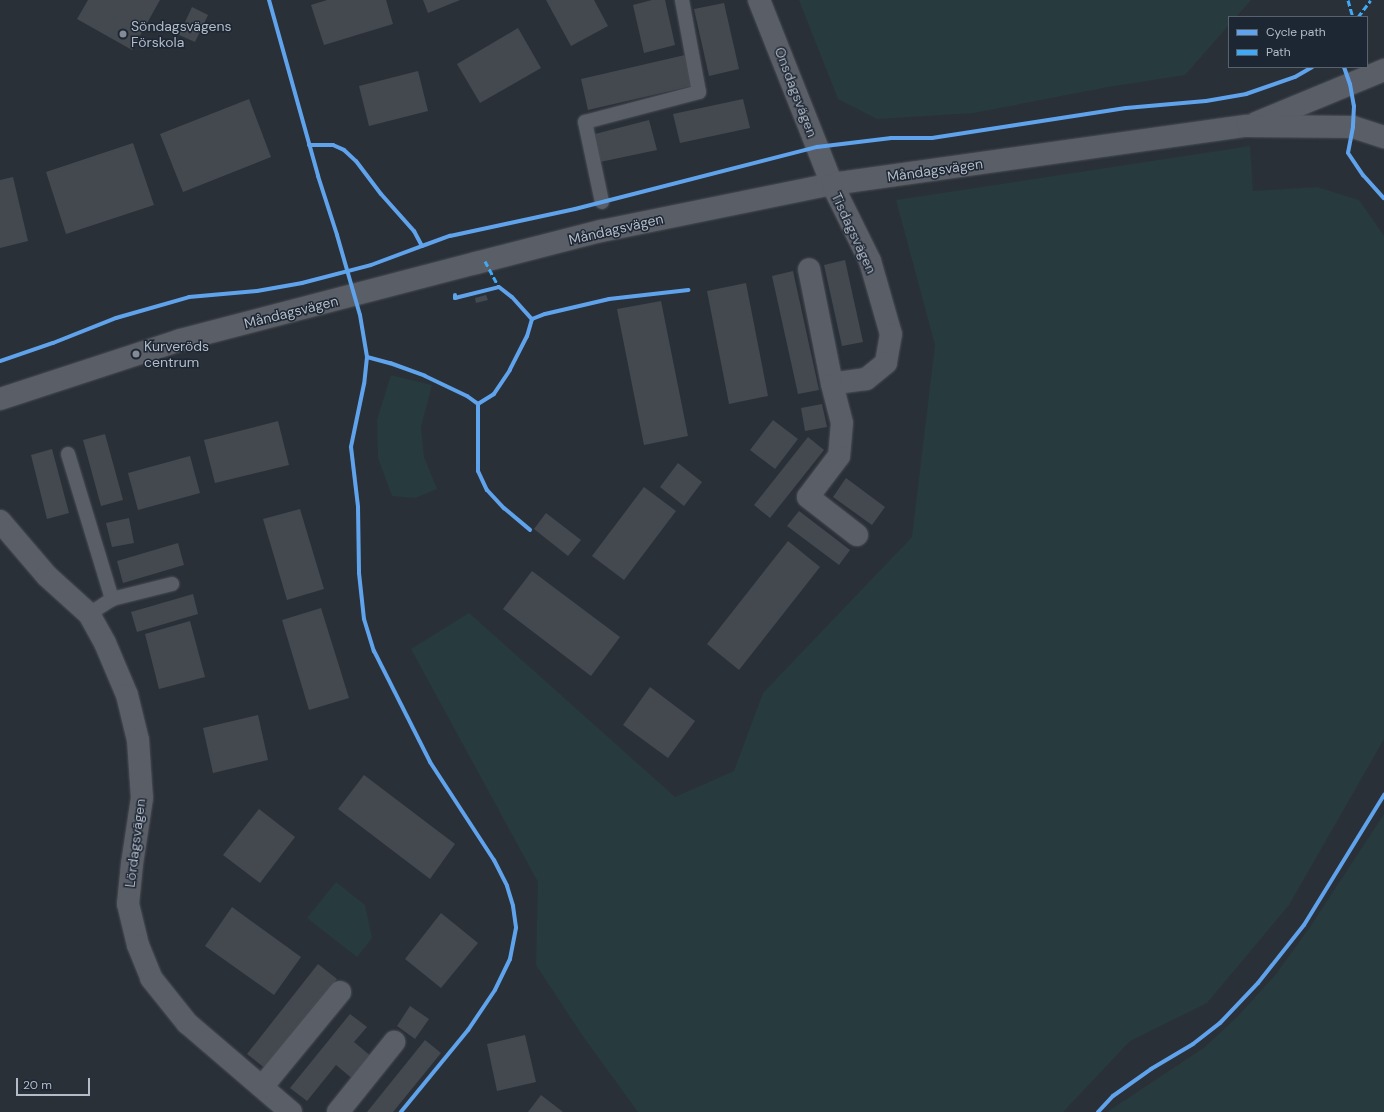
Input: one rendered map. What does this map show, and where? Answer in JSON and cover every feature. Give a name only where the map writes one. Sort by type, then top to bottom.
[{"type":"street","name":"Onsdagsvägen","points":[[759,0],[832,184]]},
{"type":"street","name":"Måndagsvägen","points":[[1247,126],[1384,70]]},
{"type":"street","name":"Måndagsvägen","points":[[0,399],[180,340],[476,263],[601,231],[832,184],[1247,126],[1353,127],[1384,138]]},
{"type":"street","name":"Tisdagsvägen","points":[[832,184],[870,261],[891,334],[886,363],[866,379],[832,384]]},
{"type":"street","points":[[809,269],[832,384],[842,422],[840,456],[808,497],[857,535]]},
{"type":"street","name":"Lördagsvägen","points":[[0,521],[47,576],[89,614],[106,643],[127,695],[138,740],[142,798],[132,864],[128,904],[138,945],[151,978],[186,1023],[291,1112]]},
{"type":"street","points":[[262,1087],[340,992]]},
{"type":"street","points":[[338,1112],[394,1042]]},
{"type":"lane","points":[[602,202],[585,122],[699,92],[682,0]]},
{"type":"lane","points":[[68,454],[112,599]]},
{"type":"lane","points":[[89,614],[112,599],[172,584]]},
{"type":"green space","points":[[799,0],[1251,0],[1237,16],[1228,16],[1228,26],[1185,75],[1108,87],[974,113],[877,119],[838,99]]},
{"type":"green space","points":[[1250,146],[1253,191],[1317,187],[1359,200],[1384,236],[1384,739],[1289,905],[1207,1003],[1130,1041],[1063,1112],[638,1112],[582,1035],[536,965],[538,882],[411,649],[469,613],[675,797],[734,771],[763,693],[912,537],[935,345],[896,200]]},
{"type":"green space","points":[[391,375],[432,385],[421,427],[424,457],[437,489],[415,498],[392,496],[378,458],[377,420]]},
{"type":"green space","points":[[1384,814],[1384,1112],[1107,1112],[1205,1047],[1238,1016],[1276,974],[1310,927]]},
{"type":"green space","points":[[336,882],[365,905],[372,938],[357,957],[307,918]]},
{"type":"building","name":"Söndagsvägens Förskola","points":[[88,0],[160,0],[132,50],[77,19]]},
{"type":"building","points":[[327,0],[386,0],[393,24],[324,45],[311,5]]},
{"type":"building","points":[[423,0],[460,0],[428,13]]},
{"type":"building","points":[[546,0],[594,0],[608,26],[571,46]]},
{"type":"building","points":[[652,0],[665,0],[675,45],[644,53],[633,5]]},
{"type":"building","points":[[724,3],[739,69],[709,76],[694,9]]},
{"type":"building","points":[[192,7],[208,15],[195,42],[179,35]]},
{"type":"building","points":[[518,28],[541,68],[480,103],[457,64]]},
{"type":"building","points":[[685,55],[692,86],[588,110],[581,79]]},
{"type":"building","points":[[418,71],[428,111],[369,126],[359,86]]},
{"type":"building","points":[[249,99],[271,157],[183,192],[160,134]]},
{"type":"building","points":[[743,99],[750,128],[680,143],[673,114]]},
{"type":"building","points":[[649,120],[657,150],[600,162],[595,134]]},
{"type":"building","points":[[133,143],[154,205],[66,234],[46,172]]},
{"type":"building","points":[[13,177],[28,241],[0,248],[0,180]]},
{"type":"building","points":[[845,260],[863,342],[842,346],[824,265]]},
{"type":"building","points":[[793,271],[819,390],[798,394],[772,276]]},
{"type":"building","points":[[746,283],[768,396],[729,404],[707,291]]},
{"type":"building","points":[[486,295],[488,300],[476,303],[475,298]]},
{"type":"building","points":[[661,301],[688,436],[644,445],[617,309]]},
{"type":"building","points":[[822,404],[827,427],[805,431],[801,408]]},
{"type":"building","points":[[773,420],[798,439],[775,469],[750,450]]},
{"type":"building","points":[[278,421],[289,465],[215,483],[204,440]]},
{"type":"building","points":[[105,434],[123,500],[101,506],[83,440]]},
{"type":"building","points":[[808,437],[824,450],[770,518],[754,505]]},
{"type":"building","points":[[52,449],[69,513],[47,519],[31,455]]},
{"type":"building","points":[[190,456],[200,493],[138,510],[128,473]]},
{"type":"building","points":[[678,463],[702,482],[684,506],[660,487]]},
{"type":"building","points":[[846,478],[885,507],[872,525],[833,497]]},
{"type":"building","points":[[644,487],[676,511],[624,580],[592,556]]},
{"type":"building","points":[[300,509],[324,589],[287,600],[263,519]]},
{"type":"building","points":[[799,511],[850,550],[839,565],[787,526]]},
{"type":"building","points":[[546,513],[581,540],[568,556],[534,529]]},
{"type":"building","points":[[129,518],[134,543],[112,547],[106,523]]},
{"type":"building","points":[[788,541],[820,567],[739,670],[707,644]]},
{"type":"building","points":[[178,543],[184,565],[123,583],[117,561]]},
{"type":"building","points":[[532,571],[620,637],[591,676],[503,609]]},
{"type":"building","points":[[193,594],[198,614],[137,632],[131,612]]},
{"type":"building","points":[[321,608],[349,698],[309,710],[282,620]]},
{"type":"building","points":[[190,621],[205,677],[159,689],[145,634]]},
{"type":"building","points":[[650,687],[695,721],[668,758],[623,725]]},
{"type":"building","points":[[258,715],[268,760],[213,773],[203,728]]},
{"type":"building","points":[[364,775],[455,844],[430,879],[338,809]]},
{"type":"building","points":[[259,809],[295,837],[260,883],[223,855]]},
{"type":"building","points":[[232,907],[301,957],[274,995],[205,946]]},
{"type":"building","points":[[441,913],[478,943],[441,988],[405,959]]},
{"type":"building","points":[[318,964],[337,979],[266,1069],[247,1054]]},
{"type":"building","points":[[410,1006],[429,1019],[415,1039],[397,1026]]},
{"type":"building","points":[[350,1014],[367,1027],[354,1042],[372,1057],[354,1080],[336,1065],[307,1101],[290,1088]]},
{"type":"building","points":[[525,1035],[536,1082],[497,1091],[487,1044]]},
{"type":"building","points":[[425,1040],[441,1053],[393,1112],[367,1112]]},
{"type":"building","points":[[541,1095],[563,1112],[528,1112]]},
{"type":"marked path","points":[[1348,0],[1353,16]]},
{"type":"marked path","points":[[1359,16],[1371,0]]},
{"type":"marked path","points":[[485,261],[499,287]]},
{"type":"cycle path","points":[[269,0],[318,176],[360,315],[367,357],[364,384],[351,447],[358,507],[359,573],[364,619],[374,651],[430,762],[494,860],[507,886],[513,906],[516,928],[510,959],[495,990],[468,1030],[401,1112]]},
{"type":"cycle path","points":[[309,145],[333,145],[344,150],[356,161],[381,194],[414,231],[422,246],[450,236],[575,209],[817,147],[891,138],[932,138],[1126,108],[1206,101],[1246,94],[1295,77],[1310,68]]},
{"type":"cycle path","points":[[1344,68],[1350,84],[1354,106],[1353,127],[1348,153],[1363,175],[1384,198]]},
{"type":"cycle path","points":[[0,361],[53,343],[116,318],[189,297],[257,291],[302,283],[371,265],[422,246]]},
{"type":"cycle path","points":[[455,295],[455,298],[499,287],[512,297],[532,319],[527,336],[510,370],[494,394],[478,404]]},
{"type":"cycle path","points":[[532,319],[545,314],[609,299],[688,290]]},
{"type":"cycle path","points":[[367,357],[390,363],[425,376],[467,396],[478,404],[478,471],[487,490],[504,508],[530,530]]},
{"type":"cycle path","points":[[1098,1112],[1113,1096],[1151,1069],[1193,1044],[1220,1023],[1258,983],[1304,925],[1384,795]]},
{"type":"place","name":"Söndagsvägens Förskola","points":[[123,34]]},
{"type":"place","name":"Kurveröds centrum","points":[[136,354]]}]
